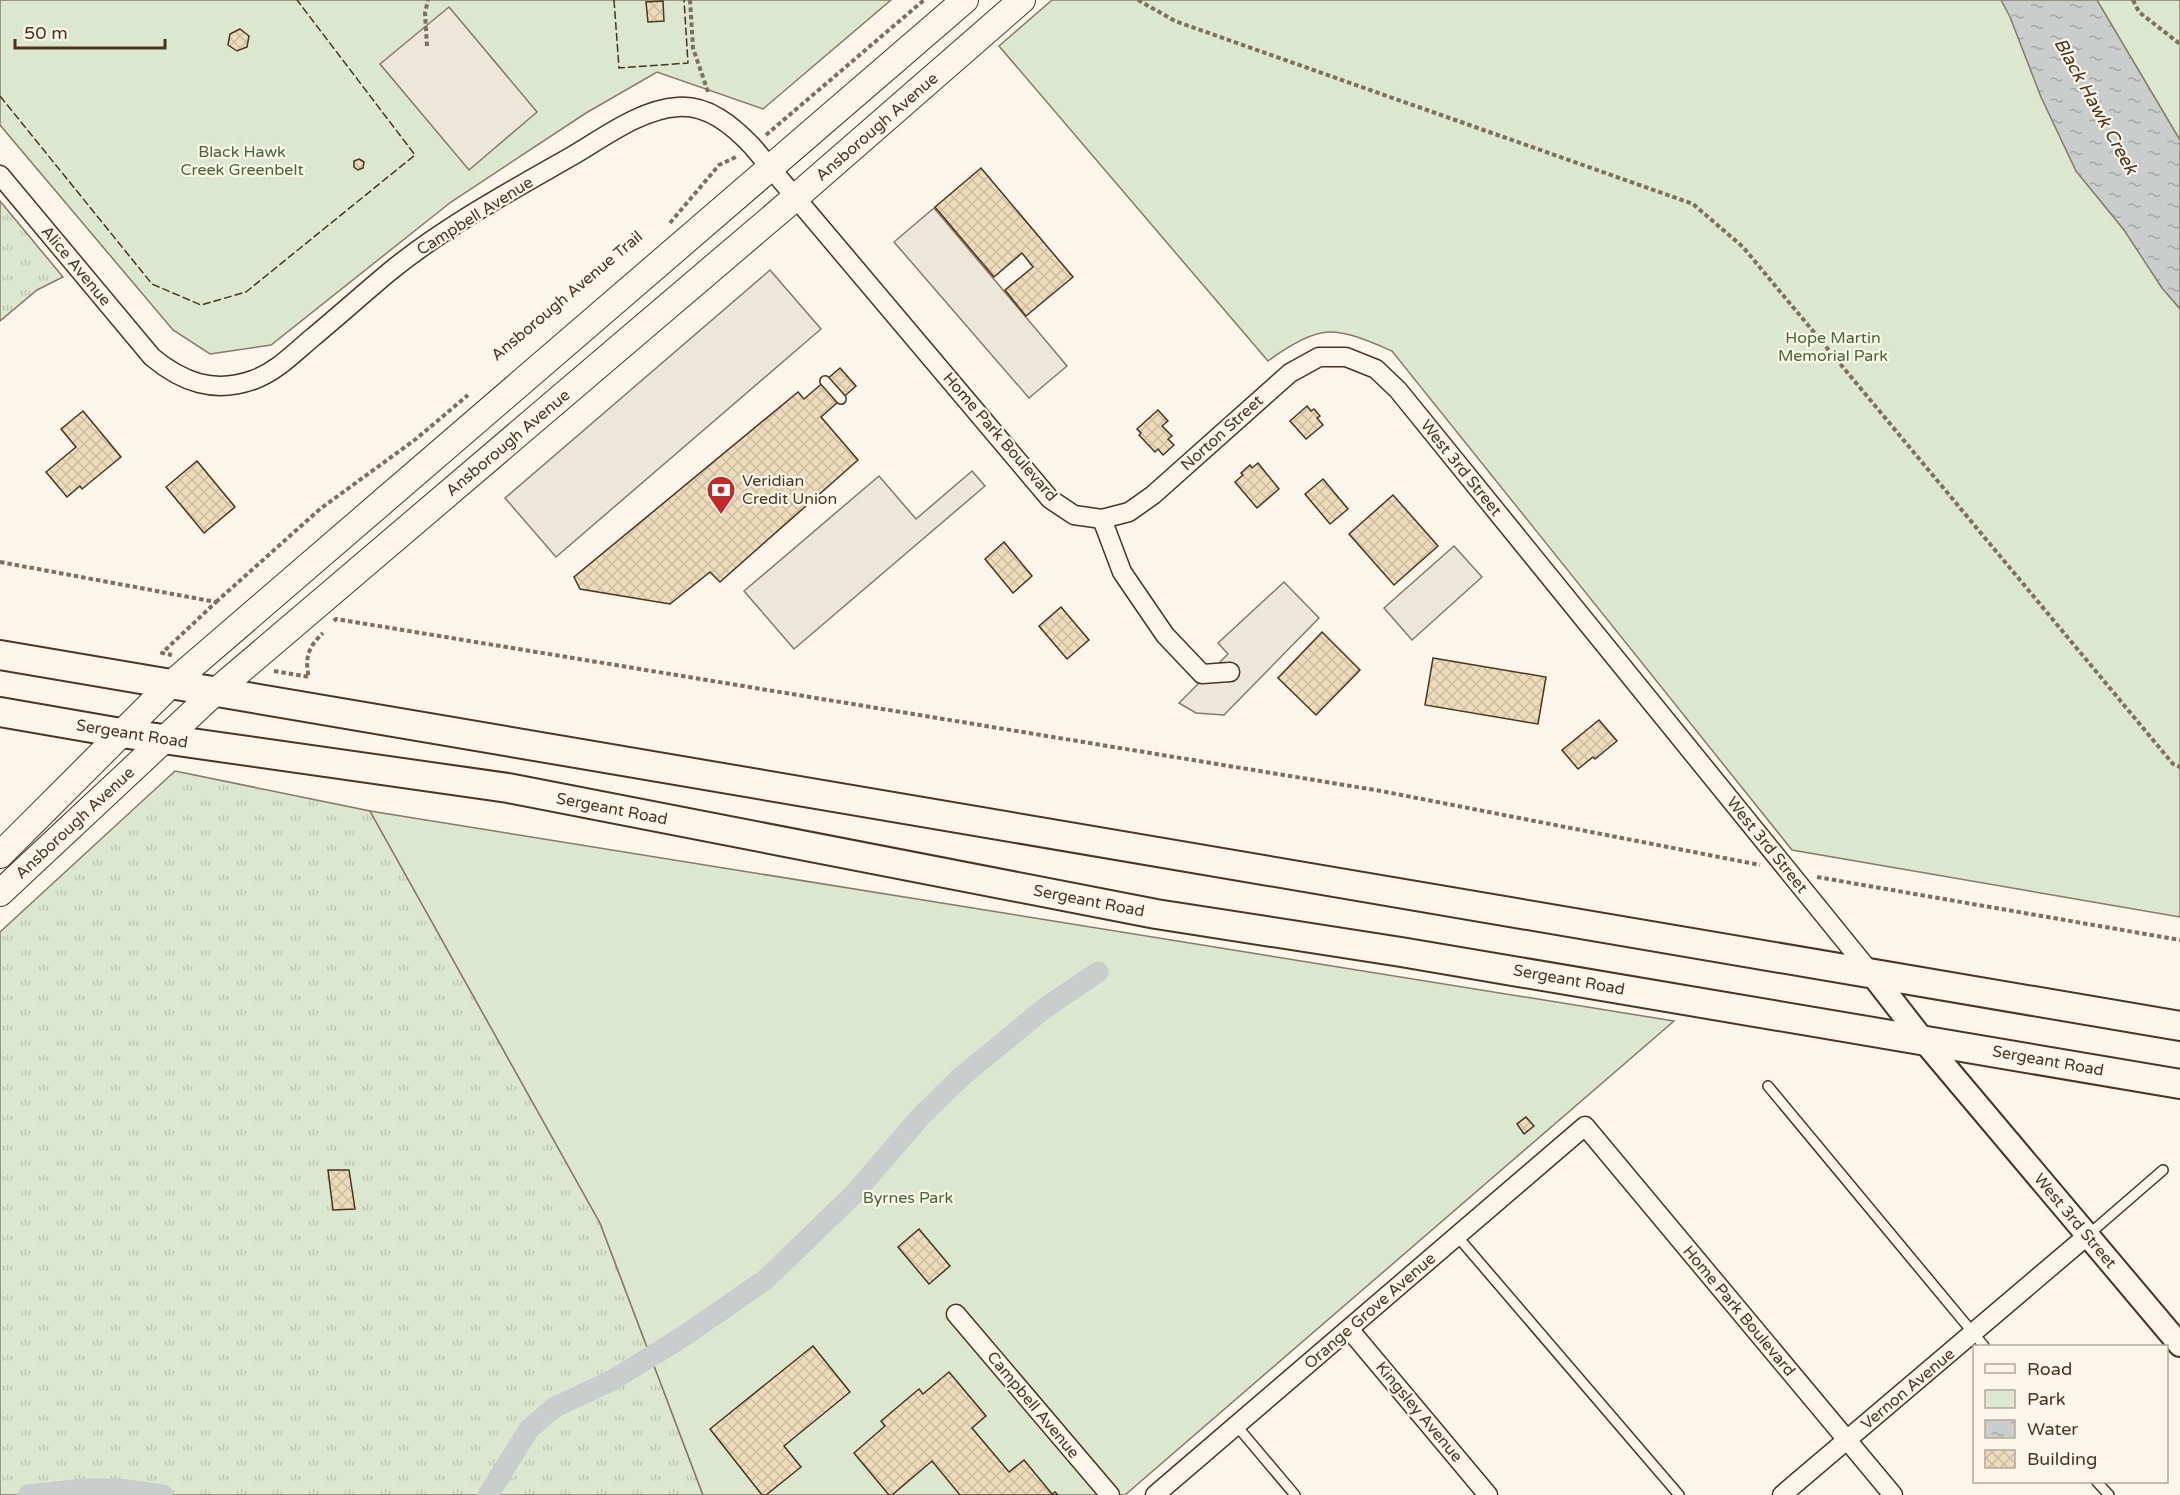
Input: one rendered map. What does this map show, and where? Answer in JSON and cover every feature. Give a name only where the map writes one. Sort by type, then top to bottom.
[{"type":"main road","name":"Ansborough Avenue","points":[[0,855],[170,685],[965,0]]},
{"type":"main road","name":"Ansborough Avenue","points":[[0,893],[214,693],[1022,0]]},
{"type":"main road","points":[[0,655],[2180,1026]]},
{"type":"main road","name":"Sergeant Road","points":[[0,712],[165,740],[508,788],[1156,914],[1401,952],[2180,1084]]},
{"type":"street","name":"Campbell Avenue","points":[[152,357],[169,371],[202,384],[236,385],[254,380],[282,364],[420,249],[494,202],[646,113],[680,106],[698,109],[716,116],[731,125],[752,146],[795,197]]},
{"type":"street","name":"Alice Avenue","points":[[0,175],[152,357]]},
{"type":"street","name":"Home Park Boulevard","points":[[795,197],[1050,499],[1074,515],[1102,519]]},
{"type":"street","name":"Norton Street","points":[[1102,519],[1128,512],[1153,495],[1290,373],[1319,357],[1346,357]]},
{"type":"street","name":"West 3rd Street","points":[[1346,357],[1376,369],[1398,390],[1923,1040],[2180,1345]]},
{"type":"street","points":[[1102,519],[1122,572],[1165,634],[1202,674],[1230,672]]},
{"type":"street","name":"Home Park Boulevard","points":[[1585,1126],[1893,1495]]},
{"type":"street","name":"Orange Grove Avenue","points":[[1155,1495],[1585,1126]]},
{"type":"street","name":"Vernon Avenue","points":[[1782,1495],[1847,1440],[1978,1340],[2088,1235]]},
{"type":"street","name":"Campbell Avenue","points":[[956,1314],[1110,1495]]},
{"type":"street","name":"Kingsley Avenue","points":[[1349,1329],[1488,1495]]},
{"type":"lane","points":[[825,381],[841,399]]},
{"type":"lane","points":[[1768,1086],[1978,1340]]},
{"type":"lane","points":[[2088,1235],[2163,1170]]},
{"type":"lane","points":[[1457,1236],[1679,1495]]},
{"type":"lane","points":[[1236,1425],[1295,1495]]},
{"type":"lane","points":[[2098,1483],[2109,1495]]},
{"type":"path","points":[[427,46],[425,13],[428,0]]},
{"type":"path","points":[[690,0],[693,48],[716,116]]},
{"type":"path","points":[[668,225],[719,165],[734,159],[786,119],[924,0]]},
{"type":"path","points":[[1138,0],[1175,21],[1693,204],[1743,247],[2173,764],[2180,767]]},
{"type":"path","points":[[2133,0],[2139,12],[2180,44]]},
{"type":"path","points":[[174,655],[162,653],[320,509],[416,439],[471,393]]},
{"type":"path","points":[[0,562],[216,602]]},
{"type":"path","points":[[299,675],[309,677],[306,665],[307,655],[314,642],[336,619],[1381,791],[1744,862]]},
{"type":"path","points":[[1813,876],[2180,940]]},
{"type":"green space","name":"Black Hawk Creek Greenbelt","points":[[0,0],[891,0],[763,109],[657,72],[586,113],[451,202],[271,345],[210,354],[173,330],[0,125]]},
{"type":"green space","name":"Hope Martin Memorial Park","points":[[1052,0],[2180,0],[2180,917],[1792,850],[1392,351],[1352,335],[1328,332],[1305,339],[1268,361],[999,46]]},
{"type":"green space","points":[[0,201],[63,277],[37,290],[0,321]]},
{"type":"green space","points":[[175,771],[370,811],[600,1223],[703,1495],[0,1495],[0,932]]},
{"type":"green space","name":"Byrnes Park","points":[[370,811],[1674,1021],[1125,1495],[703,1495],[600,1223]]},
{"type":"shaded area","points":[[449,7],[537,112],[469,170],[380,64]]},
{"type":"shaded area","points":[[934,208],[1067,366],[1029,398],[894,242]]},
{"type":"shaded area","points":[[770,270],[821,329],[556,557],[505,498]]},
{"type":"shaded area","points":[[972,471],[985,486],[794,649],[744,591],[879,476],[916,519]]},
{"type":"shaded area","points":[[1454,546],[1482,577],[1412,640],[1384,608]]},
{"type":"shaded area","points":[[1284,582],[1319,618],[1224,715],[1196,713],[1179,703],[1228,654],[1218,643]]},
{"type":"water","name":"Black Hawk Creek","points":[[2001,0],[2097,0],[2180,140],[2180,309],[2162,288],[2124,230],[2076,171],[2041,97],[2010,17]]},
{"type":"building","points":[[663,1],[664,21],[648,22],[646,2]]},
{"type":"building","points":[[240,29],[249,36],[247,47],[237,51],[228,45],[230,34]]},
{"type":"building","points":[[359,159],[364,162],[363,168],[358,170],[354,167],[354,161]]},
{"type":"building","points":[[981,168],[1073,277],[1026,316],[1005,290],[1033,267],[1022,253],[994,277],[935,207]]},
{"type":"building","name":"Veridian Credit Union","points":[[840,368],[856,386],[821,417],[858,460],[720,582],[710,572],[670,604],[580,589],[574,577],[798,392],[804,399]]},
{"type":"building","points":[[1307,406],[1311,411],[1314,409],[1320,416],[1317,418],[1323,425],[1306,439],[1290,421]]},
{"type":"building","points":[[1158,410],[1168,421],[1162,426],[1172,436],[1168,439],[1174,445],[1163,455],[1158,449],[1155,452],[1139,435],[1141,433],[1137,429]]},
{"type":"building","points":[[83,411],[121,457],[82,489],[80,486],[67,497],[46,472],[76,447],[61,429]]},
{"type":"building","points":[[197,461],[235,507],[204,533],[166,487]]},
{"type":"building","points":[[1258,463],[1279,489],[1257,508],[1235,482],[1250,465],[1252,468]]},
{"type":"building","points":[[1323,479],[1348,509],[1330,524],[1305,494]]},
{"type":"building","points":[[1393,495],[1438,546],[1394,585],[1349,534]]},
{"type":"building","points":[[1004,542],[1032,576],[1013,593],[985,559]]},
{"type":"building","points":[[1061,607],[1089,640],[1067,659],[1039,626]]},
{"type":"building","points":[[1322,632],[1360,670],[1316,715],[1278,678]]},
{"type":"building","points":[[1433,658],[1546,677],[1538,724],[1425,705]]},
{"type":"building","points":[[1599,720],[1617,741],[1578,769],[1562,750]]},
{"type":"building","points":[[1526,1117],[1534,1126],[1524,1134],[1517,1124]]},
{"type":"building","points":[[328,1170],[349,1170],[355,1209],[333,1210]]},
{"type":"building","points":[[919,1229],[950,1266],[929,1284],[898,1247]]},
{"type":"building","points":[[813,1346],[850,1392],[784,1446],[801,1467],[766,1495],[762,1495],[710,1429]]},
{"type":"building","points":[[949,1372],[986,1416],[972,1428],[1009,1472],[1024,1460],[1052,1494],[1055,1492],[1058,1495],[960,1495],[932,1461],[892,1495],[889,1495],[854,1453],[885,1426],[881,1421],[919,1389],[923,1394]]},
{"type":"waterway","points":[[488,1495],[529,1429],[555,1407],[611,1381],[684,1336],[765,1280],[854,1194],[921,1116],[962,1076],[1045,1008],[1098,972]]},
{"type":"waterway","points":[[28,1495],[84,1489],[119,1489],[163,1495]]},
{"type":"fence","points":[[0,96],[152,284],[201,305],[246,292],[415,155],[297,0]]},
{"type":"fence","points":[[614,0],[619,68],[688,63],[684,0]]},
{"type":"place","name":"Veridian Credit Union","points":[[721,516]]}]
